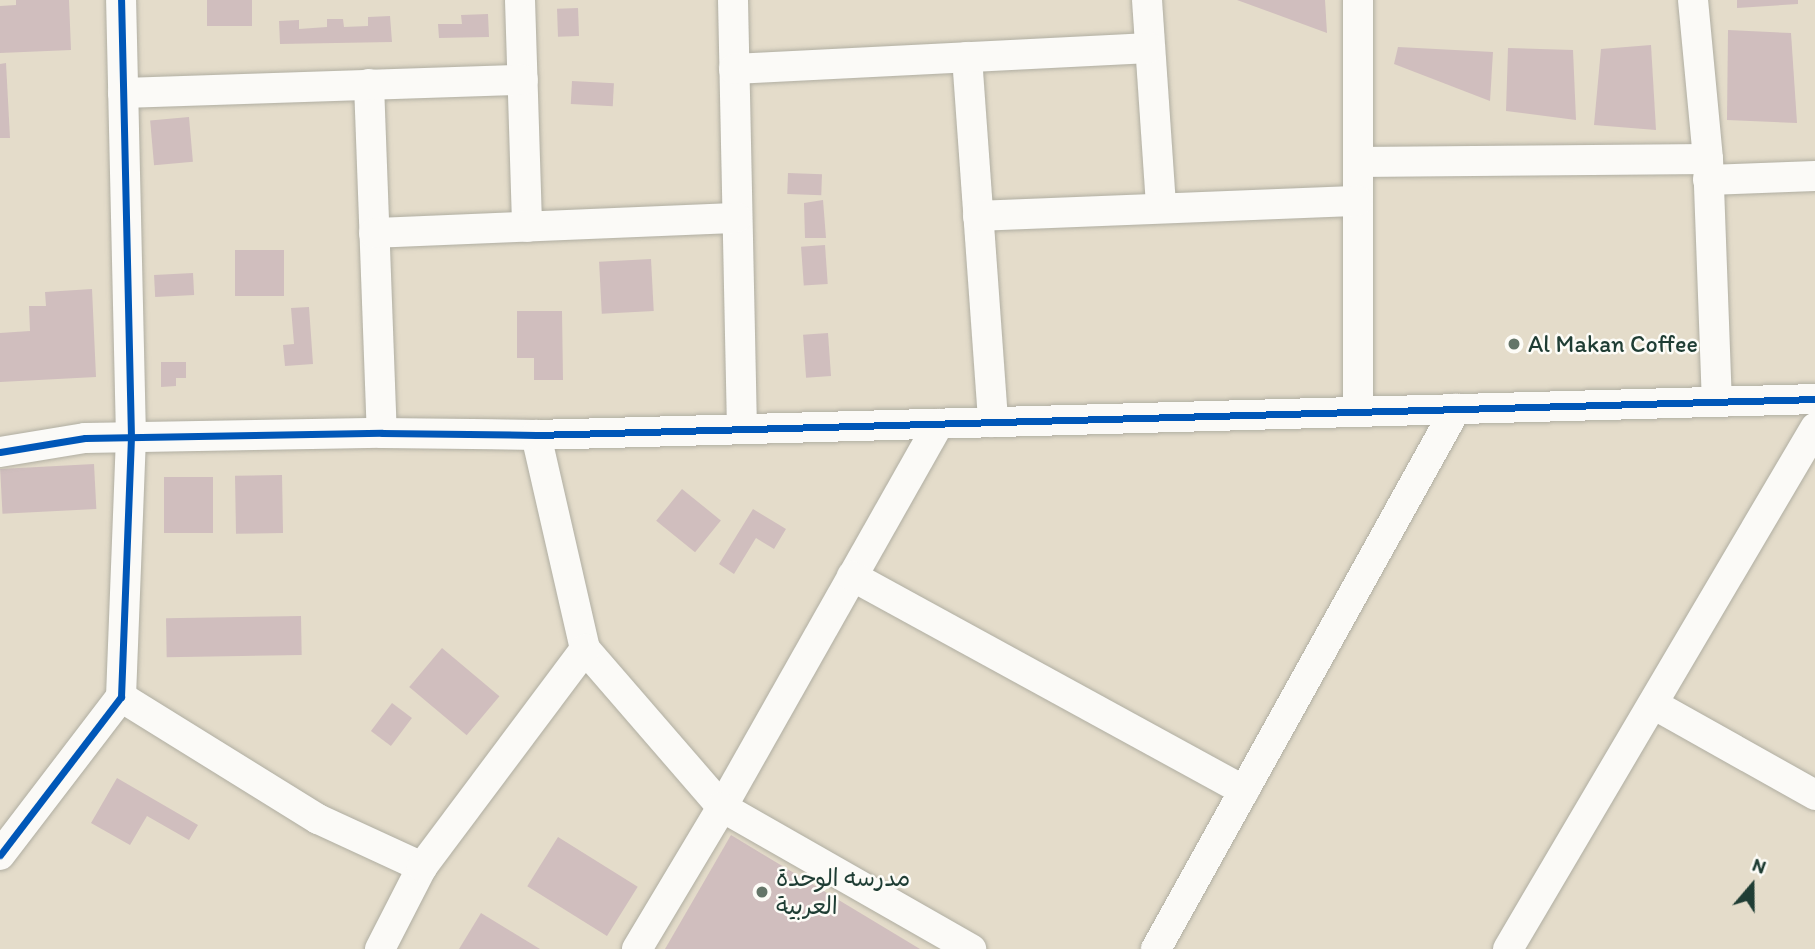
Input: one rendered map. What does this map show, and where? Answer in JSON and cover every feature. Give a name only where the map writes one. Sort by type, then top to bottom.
[{"type":"street","points":[[0,855],[121,697],[131,438],[121,0]]},
{"type":"street","points":[[520,0],[527,227]]},
{"type":"street","points":[[733,0],[742,427]]},
{"type":"street","points":[[1147,0],[1161,208]]},
{"type":"street","points":[[1358,0],[1358,412]]},
{"type":"street","points":[[1693,0],[1708,169],[1717,402]]},
{"type":"street","points":[[734,69],[1149,48]]},
{"type":"street","points":[[967,57],[993,422]]},
{"type":"street","points":[[123,93],[523,79]]},
{"type":"street","points":[[369,85],[382,433]]},
{"type":"street","points":[[1358,162],[1708,169],[1815,176]]},
{"type":"street","points":[[978,216],[1358,201]]},
{"type":"street","points":[[374,233],[737,218]]},
{"type":"street","points":[[0,452],[85,439],[382,433],[536,435],[742,427],[939,424],[1815,399]]},
{"type":"street","points":[[1156,949],[1457,410]]},
{"type":"street","points":[[637,949],[722,807],[939,424]]},
{"type":"street","points":[[1508,949],[1815,428]]},
{"type":"street","points":[[536,435],[585,649],[722,807],[971,949]]},
{"type":"street","points":[[852,576],[1244,791]]},
{"type":"street","points":[[380,949],[422,867],[585,649]]},
{"type":"street","points":[[121,697],[318,819],[422,867]]},
{"type":"street","points":[[1653,704],[1815,795]]},
{"type":"building","points":[[16,0],[69,0],[71,50],[0,53],[0,6],[16,5]]},
{"type":"building","points":[[207,0],[252,0],[252,26],[207,26]]},
{"type":"building","points":[[1237,0],[1325,0],[1327,33]]},
{"type":"building","points":[[1737,0],[1798,0],[1798,4],[1737,8]]},
{"type":"building","points":[[578,8],[579,36],[558,37],[557,9]]},
{"type":"building","points":[[488,14],[489,37],[439,38],[438,24],[462,24],[461,15]]},
{"type":"building","points":[[390,16],[392,42],[280,44],[279,21],[299,20],[299,29],[327,27],[327,19],[343,19],[344,27],[368,26],[368,17]]},
{"type":"building","points":[[1728,30],[1791,33],[1797,123],[1727,120]]},
{"type":"building","points":[[1651,45],[1656,130],[1594,125],[1601,49]]},
{"type":"building","points":[[1398,47],[1493,52],[1490,101],[1394,64]]},
{"type":"building","points":[[1508,48],[1573,50],[1576,120],[1506,111]]},
{"type":"building","points":[[6,63],[10,138],[0,138],[0,64]]},
{"type":"building","points":[[572,81],[614,83],[613,106],[571,104]]},
{"type":"building","points":[[189,117],[193,162],[154,165],[150,120]]},
{"type":"building","points":[[788,173],[822,174],[821,195],[787,194]]},
{"type":"building","points":[[823,200],[826,238],[805,238],[804,203]]},
{"type":"building","points":[[825,245],[828,284],[804,286],[801,247]]},
{"type":"building","points":[[235,250],[284,250],[284,296],[235,296]]},
{"type":"building","points":[[651,259],[654,311],[602,314],[599,262]]},
{"type":"building","points":[[193,273],[194,295],[155,297],[154,275]]},
{"type":"building","points":[[92,289],[96,377],[0,382],[0,333],[30,331],[29,306],[46,306],[45,292]]},
{"type":"building","points":[[309,307],[313,364],[285,366],[283,345],[294,344],[291,308]]},
{"type":"building","points":[[517,311],[562,311],[563,380],[534,380],[534,358],[517,358]]},
{"type":"building","points":[[828,333],[831,376],[806,378],[803,335]]},
{"type":"building","points":[[161,362],[186,362],[186,378],[176,378],[176,386],[161,387]]},
{"type":"building","points":[[94,464],[96,509],[2,514],[0,469]]},
{"type":"building","points":[[282,475],[283,533],[236,534],[235,476]]},
{"type":"building","points":[[164,477],[213,477],[213,533],[164,533]]},
{"type":"building","points":[[682,489],[721,520],[695,552],[656,521]]},
{"type":"building","points":[[753,509],[786,529],[774,549],[756,538],[734,574],[719,564]]},
{"type":"building","points":[[301,616],[302,655],[167,657],[166,618]]},
{"type":"building","points":[[442,648],[499,696],[467,735],[409,687]]},
{"type":"building","points":[[392,703],[412,718],[391,746],[371,731]]},
{"type":"building","points":[[117,778],[198,825],[189,840],[147,816],[130,845],[91,823]]},
{"type":"building","name":"مدرسه الوحدة العربية","points":[[731,835],[920,949],[665,949]]},
{"type":"building","points":[[558,837],[638,887],[607,936],[527,886]]},
{"type":"building","points":[[481,913],[540,949],[459,949]]},
{"type":"cycle path","points":[[0,855],[121,697],[131,437],[121,0]]},
{"type":"cycle path","points":[[0,452],[85,438],[382,433],[536,435],[1815,399]]},
{"type":"place","name":"Al Makan Coffee","points":[[1514,344]]},
{"type":"place","name":"مدرسه الوحدة العربية","points":[[762,892]]}]
